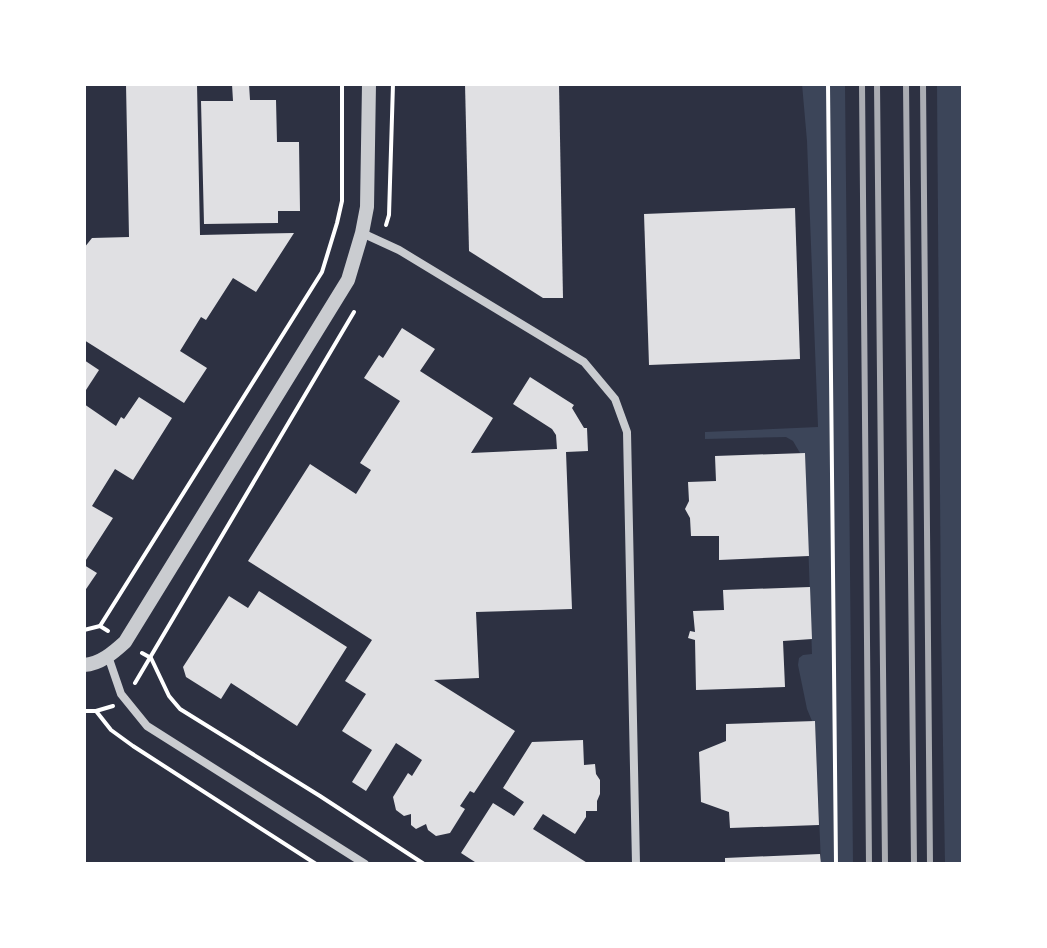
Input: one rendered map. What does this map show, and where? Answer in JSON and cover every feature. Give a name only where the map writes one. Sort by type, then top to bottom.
[{"type":"street","points":[[84,665],[91,665],[108,656],[125,642],[348,280],[367,207],[369,84]]},
{"type":"street","points":[[362,233],[399,250],[584,362],[615,399],[627,432],[636,864]]},
{"type":"street","points":[[108,656],[121,694],[147,726],[365,864]]},
{"type":"path","points":[[84,630],[100,626],[322,272],[342,201],[342,84]]},
{"type":"path","points":[[828,84],[836,864]]},
{"type":"path","points":[[151,658],[169,696],[180,709],[424,864]]},
{"type":"path","points":[[84,711],[96,711],[111,730],[133,746],[316,864]]},
{"type":"shaded area","points":[[802,84],[845,84],[853,864],[821,864],[815,721],[812,721],[807,709],[798,665],[799,658],[812,654],[805,453],[800,453],[793,441],[786,437],[705,439],[705,432],[818,427]]},
{"type":"shaded area","points":[[937,84],[963,84],[963,864],[945,864]]},
{"type":"building","points":[[126,84],[197,84],[200,235],[294,233],[256,292],[233,278],[206,320],[201,317],[180,351],[207,368],[184,403],[84,340],[84,248],[92,238],[129,237]]},
{"type":"building","points":[[232,84],[249,84],[250,100],[276,100],[277,142],[299,142],[300,211],[278,211],[278,223],[204,224],[201,101],[233,101]]},
{"type":"building","points":[[465,84],[559,84],[563,298],[543,298],[469,251]]},
{"type":"building","points":[[795,208],[800,359],[649,365],[644,214]]},
{"type":"building","points":[[402,328],[435,349],[420,371],[493,418],[471,453],[557,449],[556,435],[552,429],[513,404],[530,377],[574,405],[572,408],[587,428],[588,451],[566,452],[572,609],[476,612],[479,678],[434,680],[515,731],[474,793],[470,791],[460,806],[465,809],[450,833],[436,836],[426,824],[416,829],[411,825],[411,814],[404,816],[396,810],[393,797],[408,773],[412,776],[422,760],[396,743],[366,791],[352,782],[372,750],[342,731],[366,694],[345,681],[372,640],[248,561],[310,464],[356,494],[371,470],[360,463],[400,401],[364,378],[379,355],[383,358]]},
{"type":"building","points":[[84,360],[99,370],[84,393]]},
{"type":"building","points":[[139,397],[172,418],[133,480],[115,469],[92,506],[113,518],[84,563],[84,404],[116,426]]},
{"type":"building","points":[[805,453],[809,556],[719,560],[719,536],[691,536],[690,518],[685,509],[689,501],[688,482],[716,481],[715,456]]},
{"type":"building","points":[[84,565],[97,573],[84,592]]},
{"type":"building","points":[[810,587],[812,639],[783,641],[785,687],[696,690],[695,640],[688,638],[690,631],[695,632],[693,611],[724,610],[723,590]]},
{"type":"building","points":[[259,591],[347,647],[297,726],[231,683],[221,699],[186,677],[183,667],[229,596],[248,608]]},
{"type":"building","points":[[815,721],[819,825],[730,828],[729,812],[701,802],[699,752],[726,741],[726,724]]},
{"type":"building","points":[[583,740],[584,765],[595,764],[600,780],[597,811],[586,811],[586,817],[575,834],[543,814],[533,829],[589,864],[478,864],[461,853],[493,803],[514,816],[524,802],[503,788],[532,742]]},
{"type":"building","points":[[820,854],[821,864],[725,864],[725,858]]},
{"type":"railway","points":[[862,84],[869,864]]},
{"type":"railway","points":[[877,84],[885,864]]},
{"type":"railway","points":[[906,84],[914,864]]},
{"type":"railway","points":[[923,84],[930,864]]}]
